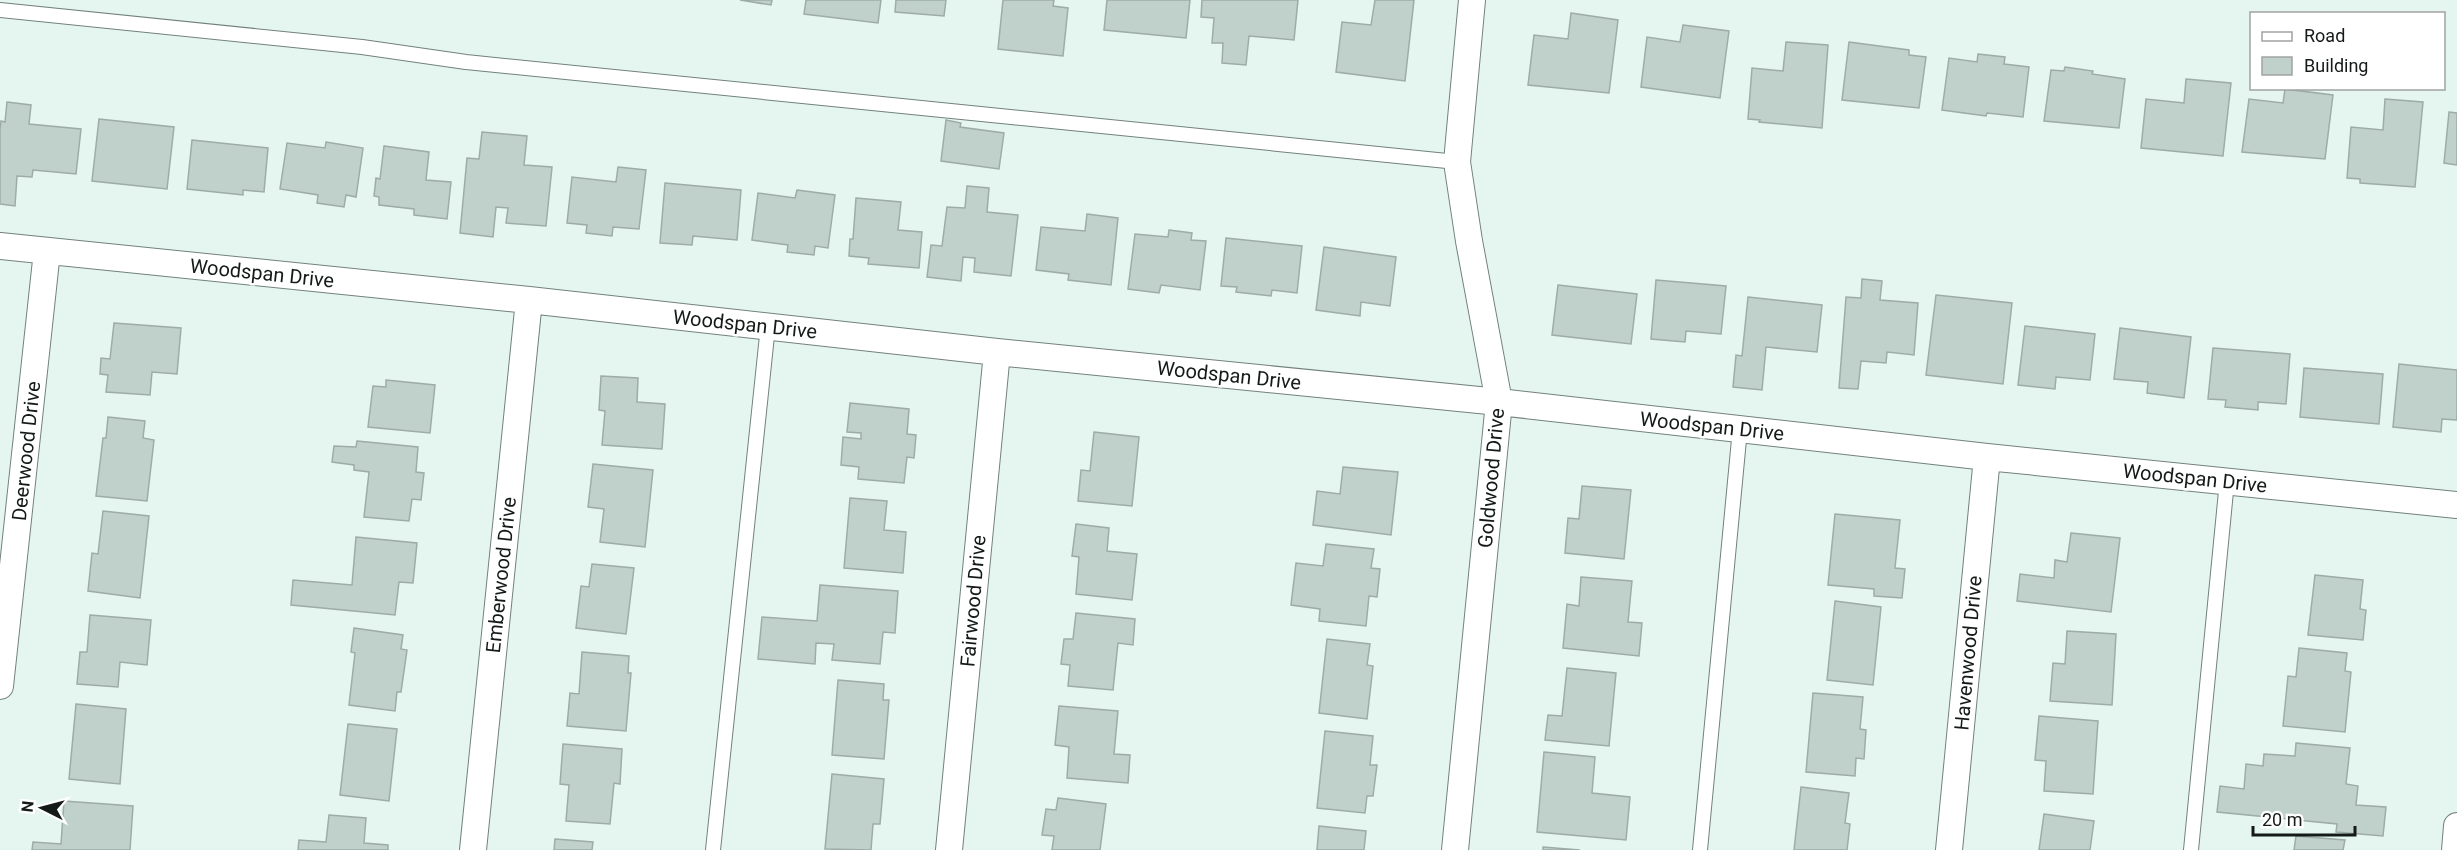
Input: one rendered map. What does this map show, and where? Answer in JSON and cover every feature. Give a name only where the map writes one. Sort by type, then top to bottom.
[{"type":"street","name":"Goldwood Drive","points":[[1455,850],[1499,402],[1457,162],[1472,0]]},
{"type":"street","name":"Woodspan Drive","points":[[0,246],[529,300],[997,352],[1499,402],[1987,457],[2457,505]]},
{"type":"street","name":"Deerwood Drive","points":[[0,686],[47,251]]},
{"type":"street","name":"Emberwood Drive","points":[[473,850],[529,300]]},
{"type":"street","name":"Fairwood Drive","points":[[950,850],[997,352]]},
{"type":"street","name":"Havenwood Drive","points":[[1949,850],[1987,457]]},
{"type":"street","points":[[2455,850],[2457,826]]},
{"type":"lane","points":[[0,10],[362,47],[466,62],[1457,162]]},
{"type":"lane","points":[[713,850],[768,326]]},
{"type":"lane","points":[[1700,850],[1740,429]]},
{"type":"lane","points":[[2191,850],[2227,481]]},
{"type":"building","points":[[740,0],[772,0],[771,5]]},
{"type":"building","points":[[806,0],[881,0],[878,23],[804,14]]},
{"type":"building","points":[[896,0],[946,0],[944,16],[895,12]]},
{"type":"building","points":[[1003,0],[1054,0],[1053,6],[1068,8],[1063,56],[998,49]]},
{"type":"building","points":[[1107,0],[1190,0],[1186,38],[1104,30]]},
{"type":"building","points":[[1202,0],[1298,0],[1294,40],[1249,36],[1246,65],[1222,63],[1223,43],[1212,43],[1214,18],[1201,17]]},
{"type":"building","points":[[1375,0],[1414,0],[1405,81],[1336,72],[1342,22],[1371,25]]},
{"type":"building","points":[[1571,13],[1618,20],[1609,93],[1528,85],[1534,35],[1568,39]]},
{"type":"building","points":[[1683,25],[1729,31],[1720,98],[1641,87],[1647,37],[1680,42]]},
{"type":"building","points":[[1786,42],[1828,45],[1822,128],[1748,119],[1752,68],[1783,71]]},
{"type":"building","points":[[1849,42],[1909,50],[1909,55],[1926,57],[1919,108],[1842,100]]},
{"type":"building","points":[[1978,54],[2005,57],[2004,64],[2029,67],[2023,117],[1987,113],[1986,116],[1942,110],[1949,58],[1977,62]]},
{"type":"building","points":[[2065,67],[2125,79],[2119,128],[2044,121],[2051,70],[2064,71]]},
{"type":"building","points":[[2186,79],[2231,83],[2223,156],[2141,148],[2146,99],[2184,103]]},
{"type":"building","points":[[2285,90],[2333,95],[2325,159],[2242,152],[2249,99],[2283,103]]},
{"type":"building","points":[[2385,99],[2423,102],[2415,187],[2360,183],[2360,179],[2347,178],[2351,127],[2383,130]]},
{"type":"building","points":[[7,102],[31,105],[29,124],[81,129],[76,174],[33,170],[32,177],[17,176],[15,206],[0,204],[0,129],[1,121],[5,122]]},
{"type":"building","points":[[2449,112],[2457,113],[2457,165],[2444,163]]},
{"type":"building","points":[[99,119],[174,127],[167,189],[92,181]]},
{"type":"building","points":[[946,120],[961,123],[960,127],[1004,133],[999,169],[941,161]]},
{"type":"building","points":[[482,132],[527,136],[524,165],[552,167],[546,226],[506,223],[508,208],[496,207],[493,237],[460,233],[467,158],[479,159]]},
{"type":"building","points":[[192,140],[268,148],[264,192],[243,190],[243,195],[187,189]]},
{"type":"building","points":[[326,142],[363,148],[356,197],[346,195],[344,207],[317,203],[318,195],[280,189],[287,143],[325,148]]},
{"type":"building","points":[[384,146],[429,152],[426,180],[451,182],[447,219],[414,215],[414,209],[379,205],[379,197],[374,196],[376,178],[380,179]]},
{"type":"building","points":[[618,167],[646,170],[639,229],[613,227],[612,236],[586,233],[587,225],[567,223],[572,177],[616,182]]},
{"type":"building","points":[[665,183],[741,190],[737,240],[693,236],[692,245],[660,243]]},
{"type":"building","points":[[967,186],[989,188],[987,212],[1018,215],[1011,276],[974,272],[975,258],[963,257],[961,281],[927,277],[931,245],[942,246],[947,207],[965,208]]},
{"type":"building","points":[[797,190],[835,195],[828,248],[815,246],[814,255],[787,252],[788,245],[752,240],[758,193],[795,198]]},
{"type":"building","points":[[856,198],[901,202],[898,230],[922,232],[919,268],[868,264],[869,258],[849,256],[850,239],[853,239]]},
{"type":"building","points":[[1087,214],[1118,218],[1111,285],[1068,280],[1069,274],[1036,270],[1041,227],[1085,231]]},
{"type":"building","points":[[1169,230],[1192,233],[1191,240],[1206,241],[1200,290],[1161,285],[1159,293],[1128,289],[1135,234],[1168,237]]},
{"type":"building","points":[[1226,238],[1302,246],[1297,293],[1272,290],[1271,296],[1236,292],[1237,287],[1221,286]]},
{"type":"building","points":[[1324,247],[1396,257],[1390,306],[1361,302],[1360,316],[1316,310]]},
{"type":"building","points":[[1862,279],[1882,281],[1880,300],[1918,303],[1914,355],[1887,352],[1886,363],[1861,361],[1858,389],[1839,388],[1846,297],[1861,298]]},
{"type":"building","points":[[1656,280],[1726,286],[1721,334],[1686,331],[1685,342],[1651,339]]},
{"type":"building","points":[[1558,285],[1637,294],[1631,344],[1552,335]]},
{"type":"building","points":[[1936,295],[2012,303],[2003,384],[1926,375]]},
{"type":"building","points":[[1748,297],[1822,305],[1817,352],[1766,347],[1762,390],[1733,387],[1736,355],[1742,356]]},
{"type":"building","points":[[114,323],[181,328],[177,374],[152,372],[150,395],[106,392],[108,375],[100,374],[101,358],[110,359]]},
{"type":"building","points":[[2025,326],[2095,334],[2090,380],[2056,377],[2055,389],[2018,385]]},
{"type":"building","points":[[2120,328],[2191,337],[2184,398],[2147,393],[2148,382],[2114,379]]},
{"type":"building","points":[[2213,348],[2290,354],[2286,404],[2258,402],[2258,410],[2225,407],[2226,400],[2208,399]]},
{"type":"building","points":[[2399,364],[2457,370],[2457,420],[2442,419],[2441,432],[2393,427]]},
{"type":"building","points":[[2304,368],[2383,374],[2379,424],[2300,417]]},
{"type":"building","points":[[601,376],[638,378],[637,402],[665,404],[662,449],[602,445],[605,411],[599,410]]},
{"type":"building","points":[[386,380],[435,385],[430,433],[368,427],[373,386],[386,387]]},
{"type":"building","points":[[850,403],[909,409],[907,434],[916,435],[914,458],[907,457],[904,483],[858,479],[859,467],[841,465],[843,437],[861,439],[861,433],[847,432]]},
{"type":"building","points":[[108,417],[145,421],[143,438],[154,440],[147,501],[96,496]]},
{"type":"building","points":[[1094,432],[1139,437],[1132,506],[1078,501],[1081,470],[1090,471]]},
{"type":"building","points":[[357,441],[418,447],[416,472],[424,473],[421,500],[412,499],[409,521],[364,517],[369,472],[354,470],[354,465],[332,462],[334,446],[356,447]]},
{"type":"building","points":[[593,464],[653,470],[645,547],[600,542],[604,509],[588,507]]},
{"type":"building","points":[[1343,467],[1398,472],[1391,535],[1313,525],[1317,491],[1340,494]]},
{"type":"building","points":[[1582,486],[1631,490],[1624,559],[1565,553],[1568,518],[1579,519]]},
{"type":"building","points":[[850,498],[887,501],[884,530],[906,532],[903,573],[844,568]]},
{"type":"building","points":[[103,511],[149,516],[140,598],[88,591],[92,553],[98,554]]},
{"type":"building","points":[[1835,514],[1900,520],[1895,568],[1905,569],[1902,598],[1874,596],[1874,589],[1828,585]]},
{"type":"building","points":[[1076,524],[1109,528],[1107,551],[1137,554],[1132,600],[1076,594],[1079,557],[1072,556]]},
{"type":"building","points":[[2071,533],[2120,538],[2111,612],[2017,601],[2020,574],[2054,578],[2055,560],[2067,562]]},
{"type":"building","points":[[356,537],[417,543],[413,583],[399,582],[395,615],[291,605],[293,580],[352,585]]},
{"type":"building","points":[[1326,544],[1374,549],[1371,568],[1380,569],[1377,597],[1369,596],[1366,626],[1319,621],[1320,609],[1291,605],[1296,563],[1323,566]]},
{"type":"building","points":[[592,564],[634,568],[626,634],[576,628],[581,586],[589,587]]},
{"type":"building","points":[[2315,575],[2363,580],[2360,609],[2366,610],[2363,640],[2308,635]]},
{"type":"building","points":[[1581,577],[1632,581],[1628,622],[1642,623],[1639,656],[1563,648],[1567,604],[1579,606]]},
{"type":"building","points":[[820,585],[898,591],[895,633],[883,632],[880,664],[832,660],[834,644],[816,643],[815,664],[758,659],[762,617],[817,621]]},
{"type":"building","points":[[1835,601],[1881,607],[1873,685],[1827,680]]},
{"type":"building","points":[[1076,613],[1135,619],[1133,645],[1118,643],[1113,690],[1068,686],[1070,665],[1061,664],[1064,639],[1073,639]]},
{"type":"building","points":[[90,615],[151,620],[147,665],[120,662],[118,687],[77,684],[80,652],[87,652]]},
{"type":"building","points":[[354,628],[403,635],[401,649],[407,650],[401,692],[397,692],[395,711],[349,705],[355,653],[351,652]]},
{"type":"building","points":[[2067,631],[2116,634],[2112,705],[2050,701],[2053,663],[2065,664]]},
{"type":"building","points":[[1327,639],[1370,644],[1367,665],[1373,666],[1367,719],[1319,713]]},
{"type":"building","points":[[2299,648],[2347,653],[2345,671],[2351,672],[2345,732],[2283,726],[2288,676],[2296,677]]},
{"type":"building","points":[[582,652],[629,656],[628,673],[631,673],[626,731],[567,726],[570,693],[579,694]]},
{"type":"building","points":[[1567,668],[1616,673],[1609,746],[1545,740],[1548,715],[1562,716]]},
{"type":"building","points":[[838,680],[884,684],[883,700],[889,700],[884,759],[832,755]]},
{"type":"building","points":[[1813,693],[1863,697],[1860,729],[1866,730],[1864,759],[1856,758],[1855,776],[1806,772]]},
{"type":"building","points":[[76,704],[126,709],[120,784],[69,779]]},
{"type":"building","points":[[1059,706],[1118,711],[1114,754],[1130,755],[1128,783],[1067,778],[1069,747],[1055,745]]},
{"type":"building","points":[[2039,716],[2098,721],[2093,794],[2044,791],[2046,761],[2035,760]]},
{"type":"building","points":[[348,724],[397,729],[389,801],[340,795]]},
{"type":"building","points":[[1325,731],[1373,736],[1370,765],[1377,765],[1373,796],[1367,796],[1365,813],[1317,808]]},
{"type":"building","points":[[2296,743],[2350,748],[2346,784],[2358,786],[2356,805],[2386,807],[2383,836],[2336,832],[2337,824],[2217,812],[2220,786],[2244,789],[2246,764],[2263,766],[2264,754],[2295,756]]},
{"type":"building","points":[[563,744],[622,749],[620,784],[614,783],[610,824],[566,821],[569,785],[560,784]]},
{"type":"building","points":[[1544,752],[1595,757],[1592,793],[1630,797],[1626,840],[1537,832]]},
{"type":"building","points":[[832,774],[884,779],[880,824],[873,824],[871,850],[825,849]]},
{"type":"building","points":[[1801,787],[1849,793],[1845,823],[1850,824],[1847,850],[1794,850]]},
{"type":"building","points":[[1058,798],[1106,804],[1100,850],[1052,850],[1054,836],[1042,835],[1046,809],[1056,810]]},
{"type":"building","points":[[64,801],[133,806],[130,850],[32,850],[33,842],[61,844]]},
{"type":"building","points":[[2044,814],[2094,821],[2090,850],[2039,850]]},
{"type":"building","points":[[329,815],[366,818],[364,843],[388,845],[388,850],[298,850],[299,840],[326,842]]},
{"type":"building","points":[[1319,826],[1366,831],[1364,850],[1317,850]]},
{"type":"building","points":[[2296,836],[2345,840],[2343,850],[2294,850]]},
{"type":"building","points":[[555,839],[593,842],[592,850],[554,850]]},
{"type":"building","points":[[1543,847],[1580,850],[1543,850]]}]
